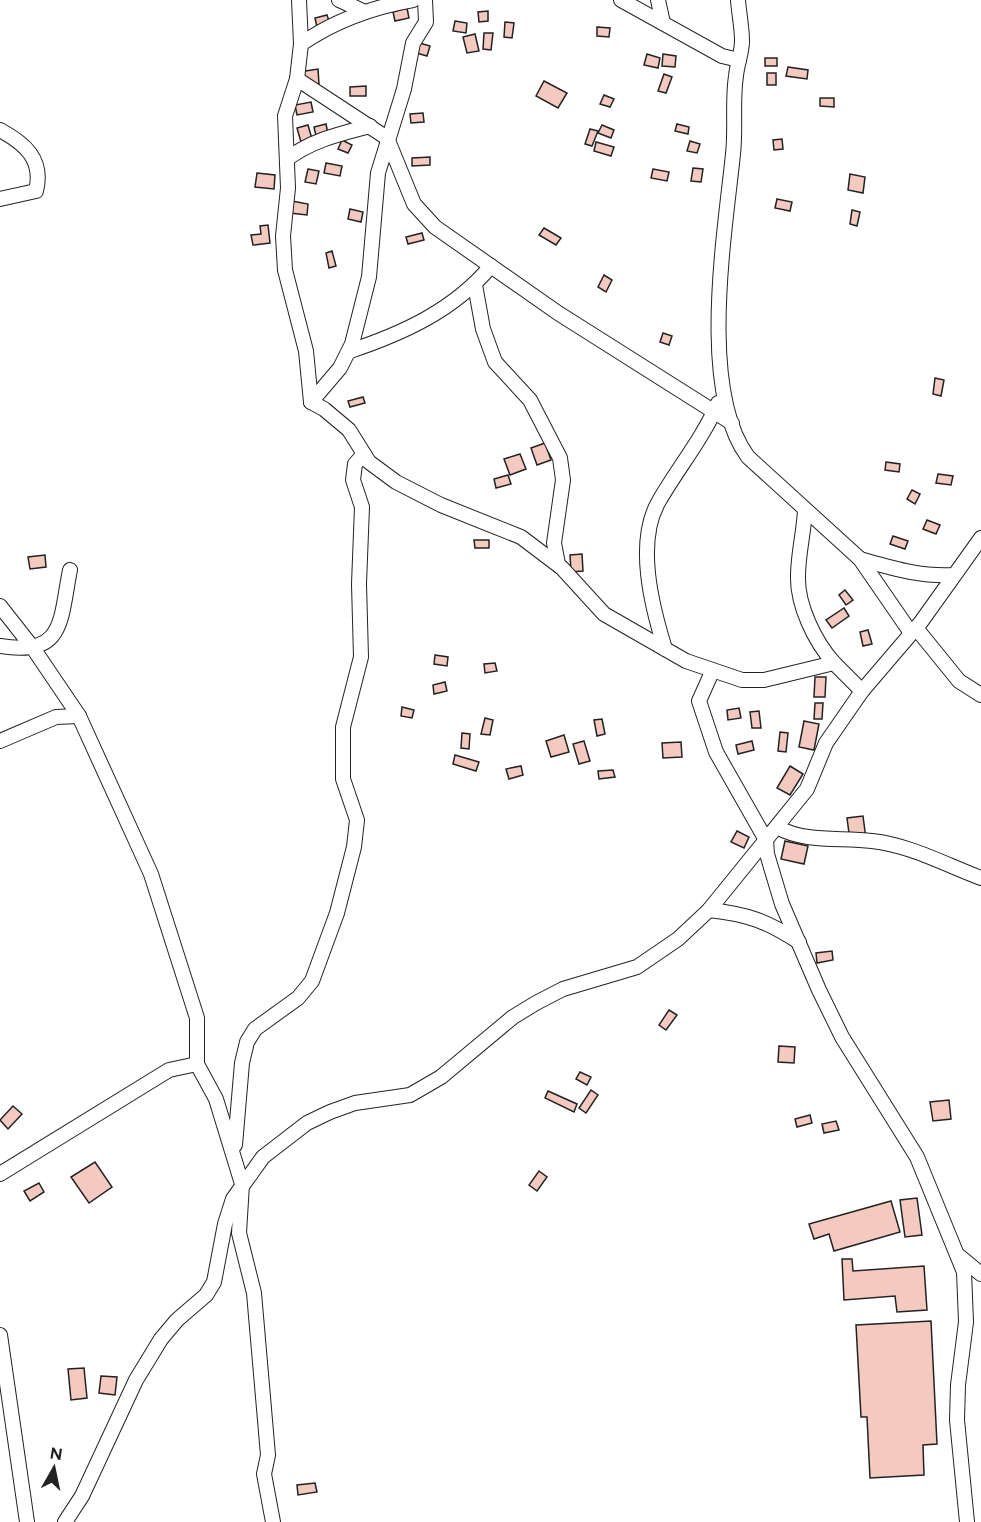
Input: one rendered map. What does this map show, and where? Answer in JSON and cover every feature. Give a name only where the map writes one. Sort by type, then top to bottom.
[{"type":"street","points":[[299,0],[301,44],[297,79],[285,116],[288,188],[283,236],[285,270],[306,351],[310,402]]},
{"type":"street","points":[[339,0],[371,7]]},
{"type":"street","points":[[301,44],[322,30],[371,7],[413,0]]},
{"type":"street","points":[[310,402],[340,368],[350,351],[369,277],[378,173],[404,89],[413,43],[426,22],[425,0]]},
{"type":"street","points":[[621,0],[722,56],[739,60]]},
{"type":"street","points":[[659,0],[663,23]]},
{"type":"street","points":[[738,0],[742,39],[735,77],[733,152],[723,236],[719,338],[724,390],[732,423],[741,447],[748,457],[860,559],[913,631],[959,681],[981,695]]},
{"type":"street","points":[[297,79],[387,138],[414,204],[435,227],[622,355],[732,423]]},
{"type":"street","points":[[286,159],[301,148],[324,138],[370,126]]},
{"type":"street","points":[[0,130],[24,144],[30,151],[37,182],[36,191],[31,194],[0,199]]},
{"type":"street","points":[[350,351],[402,331],[452,305],[475,285],[491,266]]},
{"type":"street","points":[[475,285],[483,329],[495,362],[530,400],[560,458],[563,480],[554,543],[558,564]]},
{"type":"street","points":[[665,649],[649,587],[650,521],[658,502],[714,411],[724,390]]},
{"type":"street","points":[[310,402],[324,409],[349,430],[369,462],[400,485],[441,505],[504,528],[540,549],[558,564],[604,614],[665,649],[712,672],[742,680],[764,680],[834,663]]},
{"type":"street","points":[[236,1160],[236,1128],[247,1042],[255,1029],[298,998],[312,981],[337,913],[354,847],[357,820],[343,778],[343,727],[362,657],[359,584],[362,507],[353,480],[355,464],[364,454]]},
{"type":"street","points":[[806,510],[798,584],[808,618],[823,651],[862,691]]},
{"type":"street","points":[[65,1522],[82,1496],[136,1380],[177,1320],[206,1295],[214,1282],[225,1224],[233,1199],[263,1157],[307,1123],[356,1103],[410,1095],[441,1077],[513,1017],[563,989],[637,967],[678,939],[709,910],[807,789],[826,743],[862,691],[913,631],[981,538]]},
{"type":"street","points":[[860,559],[908,573],[933,576],[954,575]]},
{"type":"street","points":[[0,646],[33,648],[42,645],[60,624],[70,570]]},
{"type":"street","points":[[0,606],[33,648],[79,716],[151,874],[197,1018],[197,1064],[216,1099],[242,1184],[239,1233],[254,1293],[268,1455],[264,1474],[273,1522]]},
{"type":"street","points":[[712,672],[699,698],[716,752],[766,840],[767,854],[782,903],[842,1037],[917,1157],[964,1272],[966,1322],[958,1385],[957,1420],[967,1522]]},
{"type":"street","points":[[0,741],[56,717],[79,716]]},
{"type":"street","points":[[777,827],[789,833],[805,836],[873,841],[949,863],[981,878]]},
{"type":"street","points":[[709,910],[751,916],[769,923],[799,942]]},
{"type":"street","points":[[0,1174],[169,1070],[197,1064]]},
{"type":"street","points":[[958,1254],[981,1274]]},
{"type":"street","points":[[0,1335],[27,1522]]},
{"type":"building","points":[[407,8],[409,18],[395,21],[393,12]]},
{"type":"building","points":[[488,11],[488,21],[479,22],[478,12]]},
{"type":"building","points":[[327,15],[330,24],[317,27],[315,18]]},
{"type":"building","points":[[455,21],[467,23],[466,33],[453,31]]},
{"type":"building","points":[[505,22],[514,23],[512,38],[504,37]]},
{"type":"building","points":[[597,27],[610,28],[609,37],[597,36]]},
{"type":"building","points":[[484,33],[493,33],[491,50],[483,49]]},
{"type":"building","points":[[475,34],[479,51],[467,53],[463,37]]},
{"type":"building","points":[[416,42],[430,46],[427,56],[413,52]]},
{"type":"building","points":[[647,54],[660,58],[658,68],[644,65]]},
{"type":"building","points":[[663,54],[676,56],[675,67],[662,66]]},
{"type":"building","points":[[765,58],[777,58],[777,66],[765,66]]},
{"type":"building","points":[[788,67],[808,70],[807,79],[786,76]]},
{"type":"building","points":[[318,69],[319,84],[300,86],[299,72]]},
{"type":"building","points":[[767,73],[776,73],[776,85],[767,85]]},
{"type":"building","points":[[664,74],[672,77],[666,93],[658,91]]},
{"type":"building","points":[[544,81],[567,93],[558,108],[536,96]]},
{"type":"building","points":[[366,86],[366,96],[350,96],[350,87]]},
{"type":"building","points":[[604,95],[614,99],[610,107],[600,104]]},
{"type":"building","points":[[820,98],[834,98],[834,107],[820,106]]},
{"type":"building","points":[[311,102],[313,112],[297,115],[295,105]]},
{"type":"building","points":[[423,113],[424,122],[411,123],[410,114]]},
{"type":"building","points":[[326,124],[328,134],[316,136],[314,127]]},
{"type":"building","points":[[677,124],[689,127],[688,134],[675,131]]},
{"type":"building","points":[[308,125],[312,139],[301,142],[297,128]]},
{"type":"building","points":[[602,125],[614,130],[611,138],[598,133]]},
{"type":"building","points":[[590,129],[598,131],[592,146],[585,144]]},
{"type":"building","points":[[782,139],[783,149],[774,150],[773,140]]},
{"type":"building","points":[[342,140],[352,145],[348,153],[338,149]]},
{"type":"building","points":[[690,141],[700,144],[697,153],[687,151]]},
{"type":"building","points":[[596,142],[614,147],[611,156],[594,151]]},
{"type":"building","points":[[430,157],[430,165],[412,166],[412,158]]},
{"type":"building","points":[[326,163],[342,166],[340,176],[324,173]]},
{"type":"building","points":[[693,168],[703,169],[701,182],[691,181]]},
{"type":"building","points":[[308,169],[319,171],[316,184],[305,182]]},
{"type":"building","points":[[653,169],[669,172],[667,181],[651,178]]},
{"type":"building","points":[[257,173],[275,175],[274,189],[255,187]]},
{"type":"building","points":[[850,174],[865,177],[863,193],[848,190]]},
{"type":"building","points":[[777,199],[792,202],[790,211],[775,208]]},
{"type":"building","points":[[292,201],[308,204],[307,215],[290,213]]},
{"type":"building","points":[[350,209],[363,212],[361,222],[348,219]]},
{"type":"building","points":[[852,210],[860,212],[857,226],[850,224]]},
{"type":"building","points":[[268,225],[270,243],[253,245],[251,235],[261,234],[260,226]]},
{"type":"building","points":[[544,228],[561,238],[556,245],[539,235]]},
{"type":"building","points":[[422,233],[424,240],[408,244],[406,237]]},
{"type":"building","points":[[332,251],[336,266],[329,268],[326,253]]},
{"type":"building","points":[[604,275],[612,280],[606,292],[598,287]]},
{"type":"building","points":[[663,333],[672,336],[669,345],[660,342]]},
{"type":"building","points":[[935,378],[944,380],[941,396],[933,394]]},
{"type":"building","points":[[363,397],[365,403],[350,407],[348,401]]},
{"type":"building","points":[[545,443],[551,460],[537,465],[531,448]]},
{"type":"building","points":[[520,454],[526,469],[510,475],[504,459]]},
{"type":"building","points":[[886,462],[900,464],[899,472],[885,470]]},
{"type":"building","points":[[938,474],[953,476],[951,485],[936,483]]},
{"type":"building","points":[[508,475],[511,484],[496,488],[494,479]]},
{"type":"building","points":[[912,490],[920,494],[915,504],[907,499]]},
{"type":"building","points":[[927,520],[940,525],[936,534],[923,529]]},
{"type":"building","points":[[893,536],[908,541],[905,549],[890,544]]},
{"type":"building","points":[[474,540],[489,540],[489,548],[475,548]]},
{"type":"building","points":[[582,554],[583,571],[571,572],[570,555]]},
{"type":"building","points":[[45,555],[46,567],[30,569],[28,557]]},
{"type":"building","points":[[845,590],[853,600],[846,605],[839,595]]},
{"type":"building","points":[[844,608],[849,616],[832,628],[826,620]]},
{"type":"building","points":[[868,630],[872,644],[863,646],[860,632]]},
{"type":"building","points":[[435,655],[448,657],[447,666],[434,664]]},
{"type":"building","points":[[495,663],[497,671],[485,673],[484,664]]},
{"type":"building","points":[[815,677],[826,677],[825,697],[814,697]]},
{"type":"building","points":[[445,682],[447,691],[434,694],[433,685]]},
{"type":"building","points":[[815,703],[823,703],[822,719],[814,719]]},
{"type":"building","points":[[402,707],[414,710],[412,718],[401,716]]},
{"type":"building","points":[[739,708],[741,718],[728,720],[727,710]]},
{"type":"building","points":[[759,711],[761,728],[752,728],[750,712]]},
{"type":"building","points":[[485,718],[493,720],[490,735],[481,734]]},
{"type":"building","points":[[602,719],[605,734],[597,736],[594,720]]},
{"type":"building","points":[[804,721],[819,724],[814,750],[799,747]]},
{"type":"building","points":[[780,732],[788,733],[786,752],[778,751]]},
{"type":"building","points":[[462,733],[470,734],[469,749],[461,748]]},
{"type":"building","points":[[564,735],[569,752],[551,757],[546,741]]},
{"type":"building","points":[[584,741],[590,761],[579,764],[573,744]]},
{"type":"building","points":[[752,741],[754,750],[738,754],[736,745]]},
{"type":"building","points":[[681,742],[682,757],[663,758],[662,743]]},
{"type":"building","points":[[455,755],[479,762],[476,771],[453,764]]},
{"type":"building","points":[[521,766],[523,775],[509,779],[506,769]]},
{"type":"building","points":[[790,766],[803,774],[790,795],[777,788]]},
{"type":"building","points":[[613,770],[615,777],[599,779],[598,771]]},
{"type":"building","points":[[863,816],[866,839],[850,841],[847,818]]},
{"type":"building","points":[[737,831],[749,837],[744,848],[731,842]]},
{"type":"building","points":[[785,841],[808,846],[804,864],[781,859]]},
{"type":"building","points":[[832,951],[833,960],[817,963],[816,953]]},
{"type":"building","points":[[669,1010],[677,1015],[666,1030],[659,1025]]},
{"type":"building","points":[[779,1046],[795,1047],[794,1063],[778,1062]]},
{"type":"building","points":[[580,1072],[591,1077],[587,1085],[576,1079]]},
{"type":"building","points":[[591,1090],[598,1095],[586,1113],[579,1108]]},
{"type":"building","points":[[548,1091],[577,1104],[574,1112],[545,1098]]},
{"type":"building","points":[[949,1100],[951,1119],[933,1121],[930,1102]]},
{"type":"building","points":[[13,1106],[22,1114],[8,1129],[0,1120]]},
{"type":"building","points":[[810,1115],[812,1123],[797,1127],[795,1119]]},
{"type":"building","points":[[836,1121],[839,1130],[824,1133],[822,1124]]},
{"type":"building","points":[[95,1162],[112,1187],[89,1203],[71,1177]]},
{"type":"building","points":[[539,1171],[547,1177],[537,1191],[529,1185]]},
{"type":"building","points":[[39,1183],[44,1192],[30,1201],[24,1191]]},
{"type":"building","points":[[917,1198],[922,1235],[905,1237],[900,1200]]},
{"type":"building","points":[[891,1201],[900,1232],[834,1251],[829,1234],[814,1239],[809,1224]]},
{"type":"building","points":[[842,1259],[852,1259],[853,1271],[924,1266],[927,1310],[897,1312],[895,1296],[844,1300]]},
{"type":"building","points":[[931,1321],[937,1444],[923,1445],[924,1475],[870,1478],[867,1417],[861,1417],[856,1325]]},
{"type":"building","points":[[84,1368],[87,1398],[71,1400],[68,1369]]},
{"type":"building","points":[[101,1376],[117,1377],[115,1395],[99,1393]]},
{"type":"building","points":[[315,1483],[317,1492],[298,1495],[297,1485]]}]
